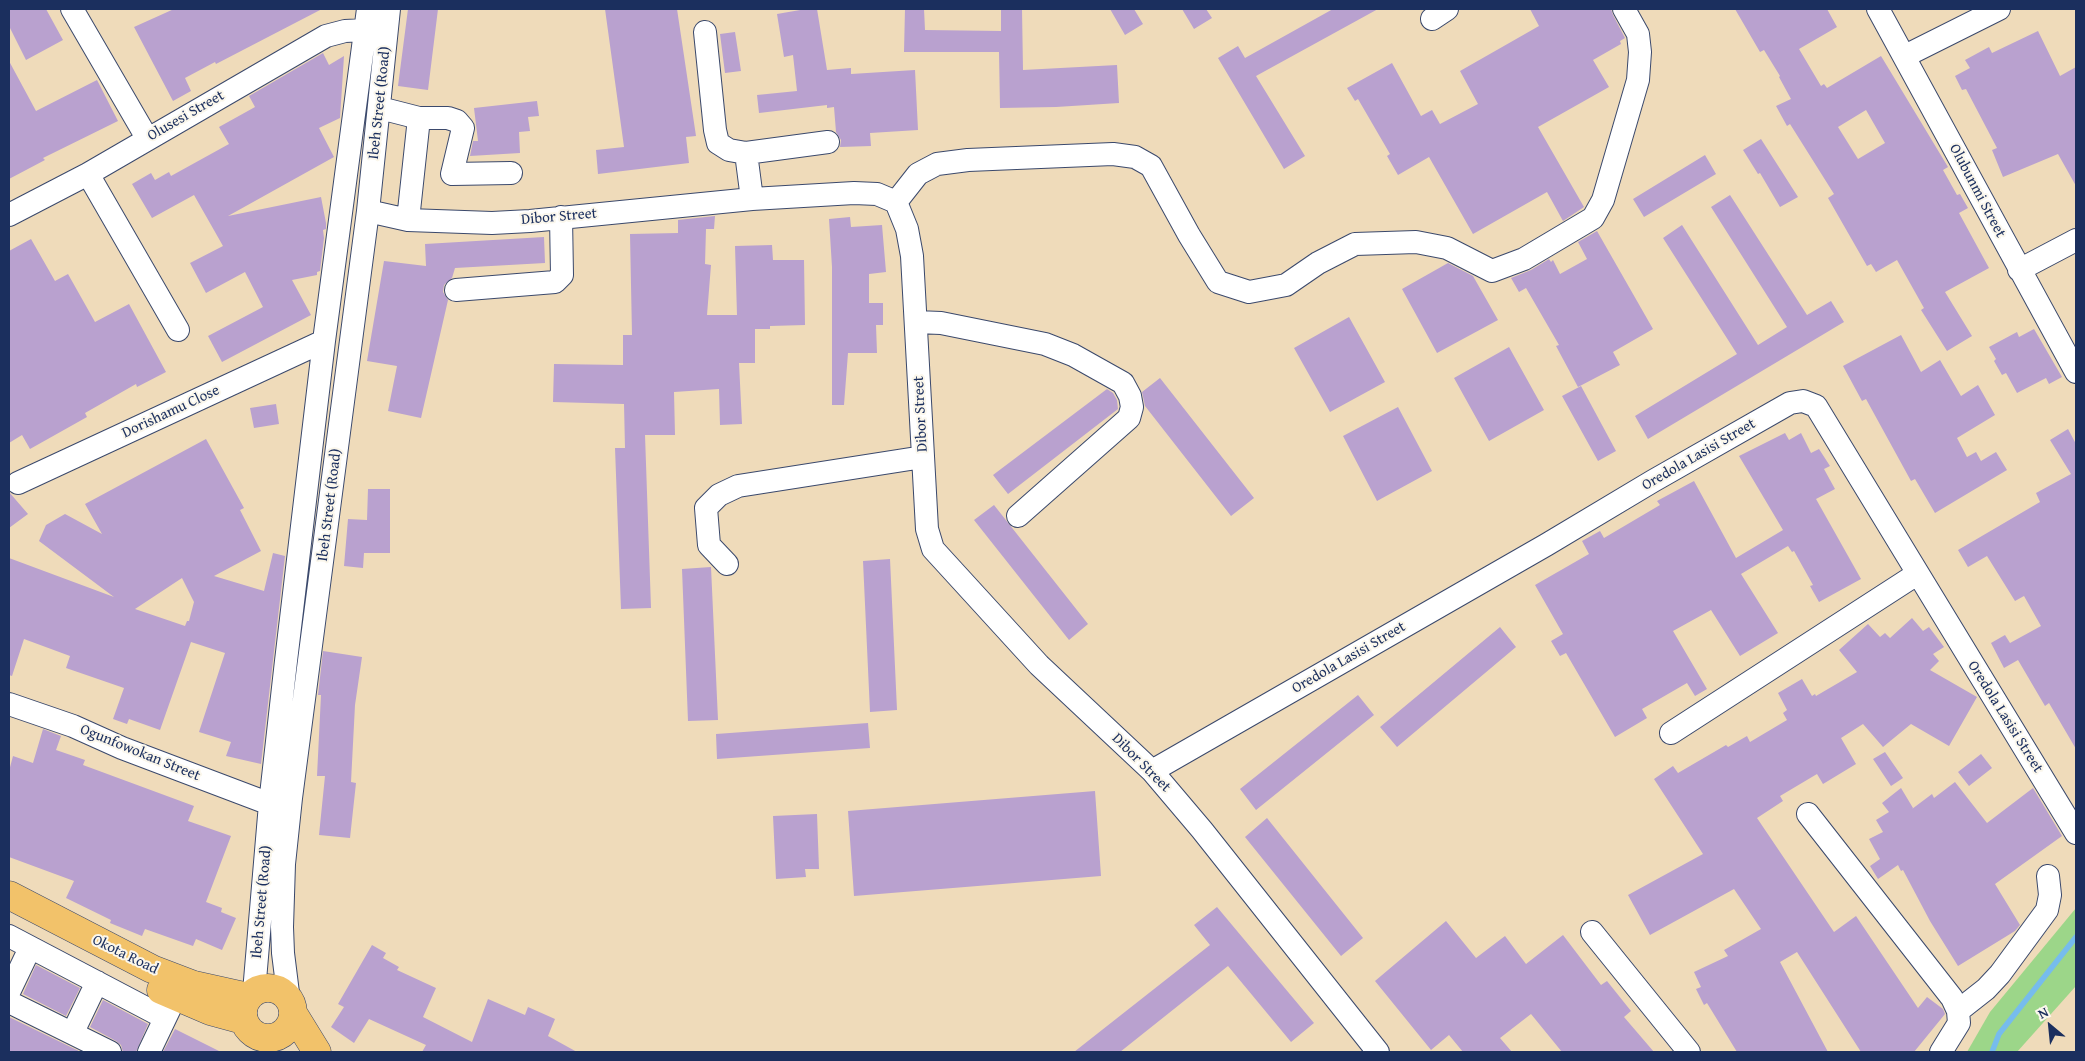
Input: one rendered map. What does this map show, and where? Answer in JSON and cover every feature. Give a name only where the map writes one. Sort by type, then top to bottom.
[{"type":"main road","name":"Okota Road","points":[[9,895],[152,969],[249,1003]]},
{"type":"main road","name":"Okota Road","points":[[9,912],[170,1008],[210,1011],[249,1003]]},
{"type":"main road","points":[[291,1007],[291,1022],[285,1031],[277,1037],[274,1045],[252,1033],[249,1003],[262,989],[278,990],[291,1007],[317,1052]]},
{"type":"street","points":[[72,9],[147,138]]},
{"type":"street","name":"Ibeh Street (Road)","points":[[249,1003],[281,801],[368,212],[389,9]]},
{"type":"street","points":[[896,202],[918,174],[936,164],[968,160],[1113,154],[1135,157],[1151,166],[1189,236],[1218,282],[1249,292],[1286,285],[1318,263],[1355,244],[1416,242],[1447,248],[1492,271],[1524,259],[1594,218],[1603,200],[1638,80],[1640,52],[1638,34],[1624,9]]},
{"type":"street","name":"Olubunmi Street","points":[[1878,9],[2076,372]]},
{"type":"street","points":[[1905,56],[1999,9]]},
{"type":"street","name":"Olusesi Street","points":[[9,214],[88,174],[147,138],[326,36],[345,31],[367,20]]},
{"type":"street","name":"Ibeh Street (Road)","points":[[291,1007],[283,953],[284,864],[281,801],[324,341],[367,20]]},
{"type":"street","points":[[705,32],[718,143],[729,150],[746,153],[828,142]]},
{"type":"street","points":[[380,108],[419,118],[448,118],[457,120],[463,128],[451,182],[511,173]]},
{"type":"street","points":[[408,220],[419,118]]},
{"type":"street","points":[[746,153],[752,199]]},
{"type":"street","points":[[88,174],[178,330]]},
{"type":"street","name":"Dibor Street","points":[[368,212],[408,220],[492,223],[752,199],[854,193],[877,194],[896,202],[907,229],[912,256],[927,529],[933,549],[1039,666],[1152,771],[1202,830],[1378,1052]]},
{"type":"street","points":[[456,290],[556,282],[562,274],[560,217]]},
{"type":"street","points":[[2019,270],[2076,240]]},
{"type":"street","points":[[916,322],[941,323],[1045,344],[1073,355],[1123,383],[1130,396],[1132,407],[1128,418],[1018,516]]},
{"type":"street","name":"Dorishamu Close","points":[[18,483],[324,341]]},
{"type":"street","name":"Oredola Lasisi Street","points":[[1152,771],[1790,403],[1803,401],[1816,406],[2076,834]]},
{"type":"street","points":[[727,564],[709,544],[706,508],[719,495],[738,486],[923,457]]},
{"type":"street","points":[[1671,733],[1917,574]]},
{"type":"street","name":"Ogunfowokan Street","points":[[9,704],[73,726],[122,748],[281,801]]},
{"type":"street","points":[[1808,814],[1952,998],[1958,1012],[1959,1023],[1946,1044]]},
{"type":"street","points":[[1958,1012],[1986,989],[2000,974],[2047,910],[2050,895],[2048,876]]},
{"type":"street","points":[[1592,932],[1689,1052]]},
{"type":"street","points":[[9,936],[96,982],[170,1008],[149,1052]]},
{"type":"street","points":[[9,992],[30,948]]},
{"type":"street","points":[[73,1032],[96,982]]},
{"type":"street","points":[[9,1002],[73,1032],[110,1052]]},
{"type":"green space","points":[[2076,908],[2076,986],[2017,1052],[1967,1052],[1990,1012]]},
{"type":"building","points":[[9,9],[46,9],[63,40],[26,60],[9,26]]},
{"type":"building","points":[[174,9],[322,9],[185,78],[191,91],[173,101],[134,27]]},
{"type":"building","points":[[408,9],[438,9],[428,90],[398,86]]},
{"type":"building","points":[[605,9],[677,9],[696,136],[686,137],[689,163],[598,174],[596,150],[624,147]]},
{"type":"building","points":[[817,9],[827,70],[851,68],[851,74],[915,70],[918,130],[870,133],[871,146],[840,147],[841,140],[836,132],[834,107],[827,108],[827,105],[759,113],[757,95],[797,91],[793,55],[784,57],[777,14]]},
{"type":"building","points":[[905,9],[924,9],[925,30],[1001,31],[1001,9],[1022,9],[1023,70],[1117,65],[1119,103],[1000,108],[999,52],[904,52]]},
{"type":"building","points":[[1110,9],[1134,9],[1143,24],[1125,35]]},
{"type":"building","points":[[1182,9],[1206,9],[1212,18],[1194,29]]},
{"type":"building","points":[[1333,9],[1378,9],[1256,76],[1305,156],[1284,169],[1218,58],[1238,46],[1245,58]]},
{"type":"building","points":[[1530,9],[1611,9],[1625,38],[1620,41],[1621,44],[1593,60],[1609,87],[1538,127],[1584,207],[1563,221],[1547,192],[1473,234],[1429,157],[1398,175],[1387,156],[1390,154],[1358,99],[1355,101],[1347,88],[1392,63],[1421,116],[1432,110],[1440,124],[1478,104],[1460,71],[1539,26]]},
{"type":"building","points":[[1735,9],[1827,9],[1837,27],[1799,49],[1821,86],[1824,84],[1827,88],[1881,56],[1948,167],[1943,170],[1957,195],[1960,194],[1968,208],[1959,213],[1989,268],[1945,292],[1972,336],[1947,351],[1921,310],[1924,308],[1897,260],[1876,272],[1871,264],[1867,266],[1828,198],[1834,194],[1790,124],[1787,126],[1776,106],[1791,99],[1764,50],[1760,52]],"holes":[[[1866,110],[1885,143],[1858,159],[1838,127]]]},
{"type":"building","points":[[2038,31],[2060,76],[2076,67],[2076,186],[2058,154],[2003,177],[1992,150],[1997,148],[1966,89],[1962,90],[1955,76],[1970,68],[1965,60],[1989,47],[1992,53]]},
{"type":"building","points":[[735,32],[741,71],[725,73],[720,34]]},
{"type":"building","points":[[323,53],[329,65],[344,56],[340,118],[319,128],[334,157],[228,216],[321,197],[326,229],[323,230],[324,238],[320,271],[317,272],[317,275],[292,280],[311,315],[222,362],[208,336],[263,307],[245,272],[206,293],[190,263],[223,246],[194,195],[152,218],[132,184],[151,173],[155,180],[169,172],[171,176],[229,144],[219,127],[255,107],[249,96]]},
{"type":"building","points":[[9,61],[36,111],[97,80],[118,121],[43,158],[45,160],[9,179]]},
{"type":"building","points":[[537,101],[539,116],[528,117],[530,131],[519,132],[520,153],[470,156],[473,141],[478,141],[474,108]]},
{"type":"building","points":[[1761,139],[1798,197],[1780,207],[1760,173],[1758,174],[1743,150]]},
{"type":"building","points":[[1705,155],[1716,174],[1644,217],[1633,199]]},
{"type":"building","points":[[1730,195],[1807,315],[1831,301],[1844,322],[1648,439],[1635,416],[1737,354],[1663,238],[1682,225],[1758,345],[1787,327],[1711,207]]},
{"type":"building","points":[[715,216],[714,229],[706,229],[705,264],[711,265],[707,315],[737,315],[735,246],[772,245],[773,260],[804,260],[805,325],[770,326],[770,329],[755,329],[755,363],[739,363],[742,424],[720,425],[719,389],[674,392],[675,435],[645,435],[651,608],[621,609],[615,448],[625,448],[624,404],[553,402],[554,364],[623,365],[623,335],[632,335],[630,234],[678,233],[678,220]]},
{"type":"building","points":[[850,217],[851,227],[882,225],[886,272],[869,274],[869,303],[883,303],[883,325],[876,325],[877,353],[848,353],[844,405],[832,405],[832,267],[829,219]]},
{"type":"building","points":[[1597,231],[1653,329],[1613,352],[1620,365],[1578,387],[1556,346],[1559,345],[1526,288],[1519,292],[1511,278],[1531,270],[1549,259],[1551,262],[1553,260],[1560,274],[1587,259],[1578,242]]},
{"type":"building","points":[[544,237],[545,263],[455,268],[452,278],[444,285],[443,292],[448,300],[421,418],[388,411],[397,366],[367,361],[384,261],[426,266],[425,244]]},
{"type":"building","points":[[31,239],[55,281],[68,274],[95,322],[129,304],[166,372],[137,387],[136,384],[85,413],[87,417],[30,449],[22,435],[9,443],[9,251]]},
{"type":"building","points":[[1448,263],[1473,276],[1498,320],[1437,353],[1402,289]]},
{"type":"building","points":[[1349,317],[1385,382],[1330,412],[1294,348]]},
{"type":"building","points":[[2034,329],[2062,377],[2049,384],[2046,378],[2017,393],[2006,373],[2002,375],[1989,347],[2017,332],[2019,337]]},
{"type":"building","points":[[1901,335],[1921,372],[1940,360],[1961,396],[1978,385],[1995,415],[1957,438],[1967,457],[1976,452],[1981,461],[1996,452],[2007,470],[1935,513],[1915,479],[1911,481],[1866,399],[1862,401],[1843,366]]},
{"type":"building","points":[[1509,347],[1544,410],[1489,441],[1454,378]]},
{"type":"building","points":[[1160,378],[1254,498],[1231,516],[1145,406],[1142,392]]},
{"type":"building","points":[[1581,386],[1616,451],[1598,461],[1562,396]]},
{"type":"building","points":[[1107,389],[1113,393],[1117,400],[1118,409],[1008,494],[993,475]]},
{"type":"building","points":[[276,404],[279,424],[254,428],[250,408]]},
{"type":"building","points":[[1398,407],[1432,471],[1377,501],[1343,436]]},
{"type":"building","points":[[2068,429],[2076,444],[2076,749],[2049,703],[2045,706],[2018,660],[2004,668],[1991,643],[2005,635],[2010,643],[2041,626],[2024,596],[2015,601],[1987,556],[1968,567],[1958,550],[2040,502],[2036,493],[2071,474],[2050,440]]},
{"type":"building","points":[[1785,433],[1789,440],[1801,433],[1811,453],[1819,449],[1830,466],[1824,469],[1835,489],[1816,499],[1861,579],[1819,602],[1810,586],[1813,585],[1794,551],[1792,552],[1788,546],[1741,574],[1778,633],[1740,656],[1711,610],[1673,631],[1707,689],[1695,696],[1687,683],[1642,709],[1647,718],[1615,737],[1566,653],[1560,656],[1551,641],[1563,634],[1535,585],[1589,554],[1582,541],[1600,531],[1604,538],[1660,505],[1657,501],[1694,481],[1736,558],[1783,530],[1739,456]]},
{"type":"building","points":[[206,439],[244,508],[240,510],[261,551],[214,576],[264,591],[273,553],[285,556],[261,764],[226,756],[231,742],[199,732],[225,653],[191,642],[160,730],[129,719],[127,724],[113,719],[124,688],[66,668],[70,656],[24,639],[12,676],[9,675],[9,558],[114,597],[39,541],[46,525],[65,514],[102,534],[85,504]],"holes":[[[182,578],[194,602],[189,621],[187,621],[185,626],[135,609]]]},
{"type":"building","points":[[368,489],[390,489],[390,553],[364,553],[363,568],[344,566],[348,519],[367,520]]},
{"type":"building","points":[[9,492],[28,514],[9,528]]},
{"type":"building","points":[[994,505],[1088,624],[1069,640],[974,520]]},
{"type":"building","points":[[890,559],[897,710],[870,712],[863,561]]},
{"type":"building","points":[[711,567],[718,720],[688,721],[682,569]]},
{"type":"building","points":[[1912,618],[1923,631],[1929,627],[1944,647],[1933,654],[1939,661],[1930,670],[1977,697],[1949,746],[1911,724],[1883,747],[1863,724],[1841,738],[1856,764],[1823,784],[1817,774],[1780,796],[1783,801],[1757,818],[1834,932],[1856,916],[1918,1008],[1927,997],[1943,1009],[1945,1014],[1914,1052],[1861,1052],[1797,952],[1780,962],[1828,1052],[1737,1052],[1707,1003],[1704,1005],[1696,989],[1701,987],[1694,972],[1728,956],[1724,950],[1761,929],[1734,889],[1650,935],[1628,895],[1703,854],[1654,779],[1673,766],[1678,773],[1726,745],[1728,747],[1747,736],[1750,742],[1787,720],[1783,713],[1787,710],[1778,693],[1802,679],[1812,696],[1815,694],[1816,696],[1857,672],[1839,650],[1868,624],[1880,637],[1885,633],[1890,638]]},
{"type":"building","points":[[1500,627],[1516,647],[1397,747],[1380,727]]},
{"type":"building","points":[[323,651],[362,657],[355,705],[351,782],[356,783],[350,838],[319,835],[325,776],[317,776],[321,695],[318,695]]},
{"type":"building","points":[[1358,695],[1374,715],[1256,810],[1240,789]]},
{"type":"building","points":[[868,723],[870,748],[717,759],[716,734]]},
{"type":"building","points":[[43,729],[61,736],[56,750],[85,760],[83,765],[194,806],[188,821],[231,836],[206,902],[222,908],[221,912],[236,918],[222,950],[196,939],[193,946],[145,929],[142,936],[110,923],[111,920],[66,898],[74,881],[9,857],[9,771],[13,756],[33,763]]},
{"type":"building","points":[[1885,752],[1903,778],[1891,786],[1873,759]]},
{"type":"building","points":[[1981,754],[1992,768],[1969,786],[1958,772]]},
{"type":"building","points":[[1955,782],[1987,823],[2033,788],[2062,836],[1995,884],[2020,925],[2015,931],[1958,966],[1930,921],[1903,870],[1901,871],[1898,865],[1878,879],[1870,866],[1880,859],[1869,839],[1883,832],[1876,820],[1889,812],[1882,803],[1901,788],[1912,809],[1932,794],[1934,798]]},
{"type":"building","points":[[1095,791],[1101,876],[854,896],[848,811]]},
{"type":"building","points":[[817,814],[819,869],[805,869],[806,877],[776,879],[773,816]]},
{"type":"building","points":[[1267,818],[1363,938],[1341,956],[1245,837]]},
{"type":"building","points":[[1217,907],[1314,1023],[1291,1042],[1228,966],[1120,1052],[1074,1052],[1210,945],[1194,925]]},
{"type":"building","points":[[1446,921],[1476,958],[1505,936],[1526,964],[1563,935],[1601,985],[1607,981],[1631,1011],[1624,1017],[1654,1052],[1562,1052],[1531,1014],[1500,1038],[1512,1052],[1463,1052],[1449,1035],[1431,1050],[1375,981]]},
{"type":"building","points":[[372,945],[386,953],[383,958],[399,967],[397,970],[436,988],[423,1017],[472,1042],[488,999],[525,1015],[528,1007],[555,1019],[548,1036],[577,1052],[422,1052],[426,1045],[369,1019],[354,1043],[331,1027],[344,1007],[338,1004]]},
{"type":"building","points":[[36,965],[80,988],[66,1016],[23,994]]},
{"type":"building","points":[[103,1000],[148,1024],[136,1052],[123,1052],[121,1045],[116,1041],[90,1027]]},
{"type":"building","points":[[9,1017],[81,1052],[9,1052]]},
{"type":"building","points":[[175,1029],[221,1052],[163,1052]]},
{"type":"waterway","points":[[1992,1052],[1999,1034],[2076,937]]}]
